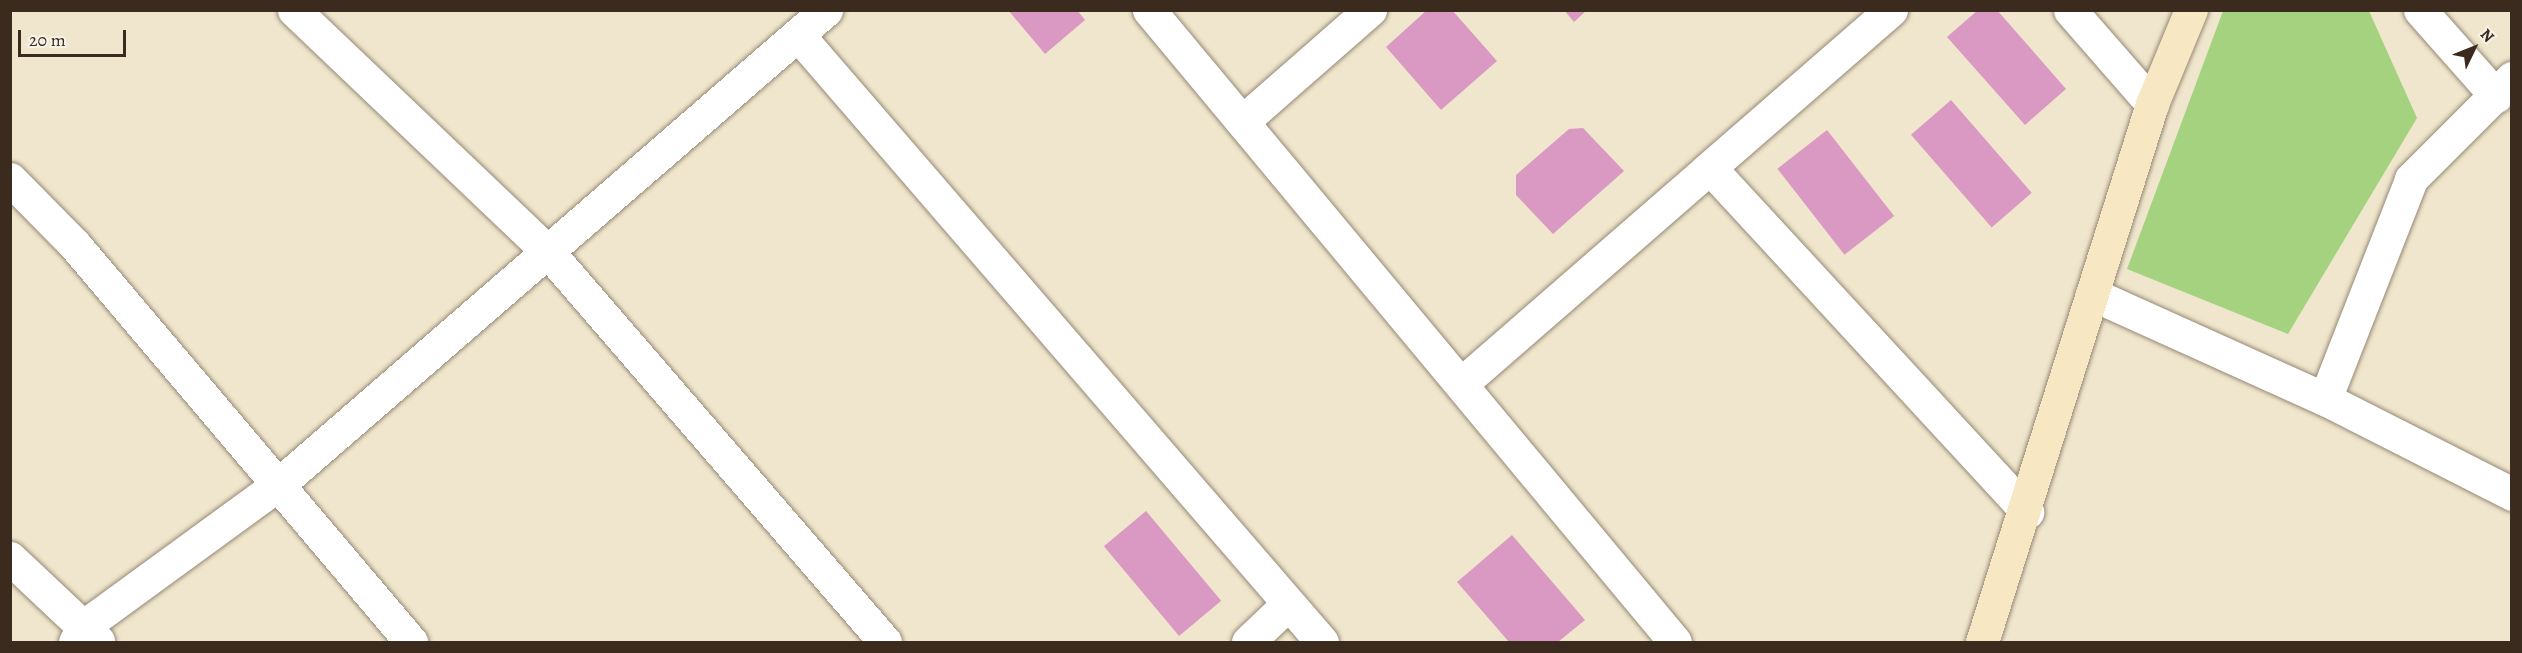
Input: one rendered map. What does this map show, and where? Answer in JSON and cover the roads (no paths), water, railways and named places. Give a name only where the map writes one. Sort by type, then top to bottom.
[{"type":"street","points":[[294,10],[549,253],[885,642]]},
{"type":"street","points":[[10,558],[86,637],[279,484],[549,253],[826,10]]},
{"type":"street","points":[[1149,10],[1675,642]]},
{"type":"street","points":[[1243,121],[1370,10]]},
{"type":"street","points":[[1461,384],[1891,10]]},
{"type":"street","points":[[2070,10],[2152,104]]},
{"type":"street","points":[[1982,642],[2027,512],[2152,104],[2191,10]]},
{"type":"street","points":[[2325,399],[2411,179],[2504,87],[2420,10]]},
{"type":"street","points":[[798,35],[1287,605],[1322,642]]},
{"type":"street","points":[[1710,168],[2027,512]]},
{"type":"street","points":[[10,179],[74,244],[411,642]]},
{"type":"street","points":[[2092,294],[2325,399],[2511,494]]},
{"type":"street","points":[[1248,642],[1287,605]]}]
